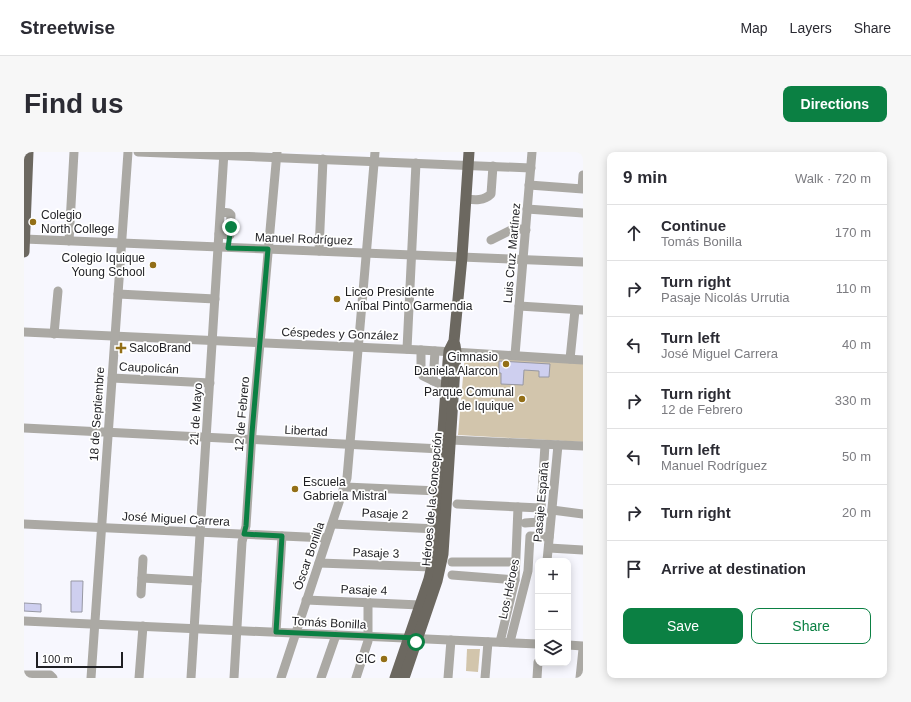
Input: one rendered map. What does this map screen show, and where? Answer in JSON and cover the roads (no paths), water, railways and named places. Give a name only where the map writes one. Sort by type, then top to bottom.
[{"type":"main road","points":[[24,252],[28,152]]},
{"type":"main road","name":"Héroes de la Concepción","points":[[395,678],[435,586],[442,558],[451,440],[451,355],[454,341],[462,257],[469,152]]},
{"type":"main road","name":"Héroes de la Concepción","points":[[404,678],[420,605],[432,567],[437,529],[441,449],[450,389]]},
{"type":"street","points":[[69,241],[74,152]]},
{"type":"street","name":"18 de Septiembre","points":[[91,678],[128,152]]},
{"type":"street","points":[[138,152],[374,157],[416,163],[531,168]]},
{"type":"street","name":"Luis Cruz Martínez","points":[[515,355],[532,152]]},
{"type":"street","name":"21 de Mayo","points":[[191,678],[224,154]]},
{"type":"street","name":"12 de Febrero","points":[[234,678],[242,542],[246,526],[251,440],[277,155]]},
{"type":"street","points":[[319,251],[325,157]]},
{"type":"street","name":"Óscar Bonilla","points":[[281,678],[345,487],[348,470],[359,347],[374,157]]},
{"type":"street","points":[[407,349],[416,163]]},
{"type":"street","points":[[466,200],[480,200],[487,198],[491,194],[493,166]]},
{"type":"street","points":[[529,185],[582,188],[583,175]]},
{"type":"street","points":[[527,209],[583,213]]},
{"type":"street","points":[[220,212],[229,213],[231,215],[228,248]]},
{"type":"street","points":[[491,240],[515,228],[526,230]]},
{"type":"street","points":[[219,234],[230,235]]},
{"type":"street","name":"Manuel Rodríguez","points":[[24,239],[583,262]]},
{"type":"street","points":[[54,334],[58,291]]},
{"type":"street","points":[[118,294],[215,299]]},
{"type":"street","points":[[519,306],[579,310],[570,359]]},
{"type":"street","name":"Céspedes y González","points":[[24,332],[407,349],[435,351],[451,355],[515,355],[583,360]]},
{"type":"street","points":[[421,350],[422,373],[425,377],[450,389]]},
{"type":"street","points":[[433,381],[435,351]]},
{"type":"street","points":[[421,361],[435,362],[451,355]]},
{"type":"street","name":"Caupolicán","points":[[112,378],[210,383]]},
{"type":"street","name":"Libertad","points":[[24,428],[441,449]]},
{"type":"street","points":[[441,449],[451,440],[583,446]]},
{"type":"street","points":[[525,523],[538,522],[541,508],[545,445]]},
{"type":"street","name":"Pasaje España","points":[[547,558],[558,445]]},
{"type":"street","points":[[345,487],[439,491]]},
{"type":"street","points":[[457,504],[541,508]]},
{"type":"street","points":[[500,642],[515,580],[518,507]]},
{"type":"street","points":[[552,510],[583,514]]},
{"type":"street","name":"José Miguel Carrera","points":[[24,524],[327,538]]},
{"type":"street","name":"Pasaje 2","points":[[332,524],[437,529]]},
{"type":"street","points":[[276,632],[282,536]]},
{"type":"street","points":[[516,536],[550,538]]},
{"type":"street","name":"Los Héroes","points":[[510,642],[528,571],[530,536]]},
{"type":"street","points":[[549,548],[583,550]]},
{"type":"street","points":[[141,594],[143,559]]},
{"type":"street","points":[[452,562],[516,562]]},
{"type":"street","name":"Pasaje 3","points":[[319,563],[432,567]]},
{"type":"street","points":[[452,575],[515,580]]},
{"type":"street","points":[[142,578],[197,581]]},
{"type":"street","name":"Pasaje 4","points":[[306,600],[420,605]]},
{"type":"street","points":[[356,678],[367,644],[368,602]]},
{"type":"street","name":"Tomás Bonilla","points":[[24,621],[535,644]]},
{"type":"street","points":[[139,678],[146,626]]},
{"type":"street","points":[[144,678],[146,626]]},
{"type":"street","points":[[321,678],[336,635]]},
{"type":"street","points":[[448,678],[451,640]]},
{"type":"street","points":[[485,678],[488,642]]},
{"type":"street","points":[[571,645],[583,646]]},
{"type":"street","points":[[580,678],[583,649]]},
{"type":"street","points":[[537,678],[538,666]]},
{"type":"street","points":[[24,674],[50,675],[53,678]]},
{"type":"place","name":"Colegio North College","points":[[33,222]]},
{"type":"place","name":"Colegio Iquique Young School","points":[[153,265]]},
{"type":"place","name":"Liceo Presidente Aníbal Pinto Garmendia","points":[[337,299]]},
{"type":"place","name":"SalcoBrand","points":[[121,348]]},
{"type":"place","name":"Gimnasio Daniela Alarcon","points":[[506,364]]},
{"type":"place","name":"Parque Comunal de Iquique","points":[[522,399]]},
{"type":"place","name":"Escuela Gabriela Mistral","points":[[295,489]]},
{"type":"place","name":"CIC","points":[[384,659]]}]
